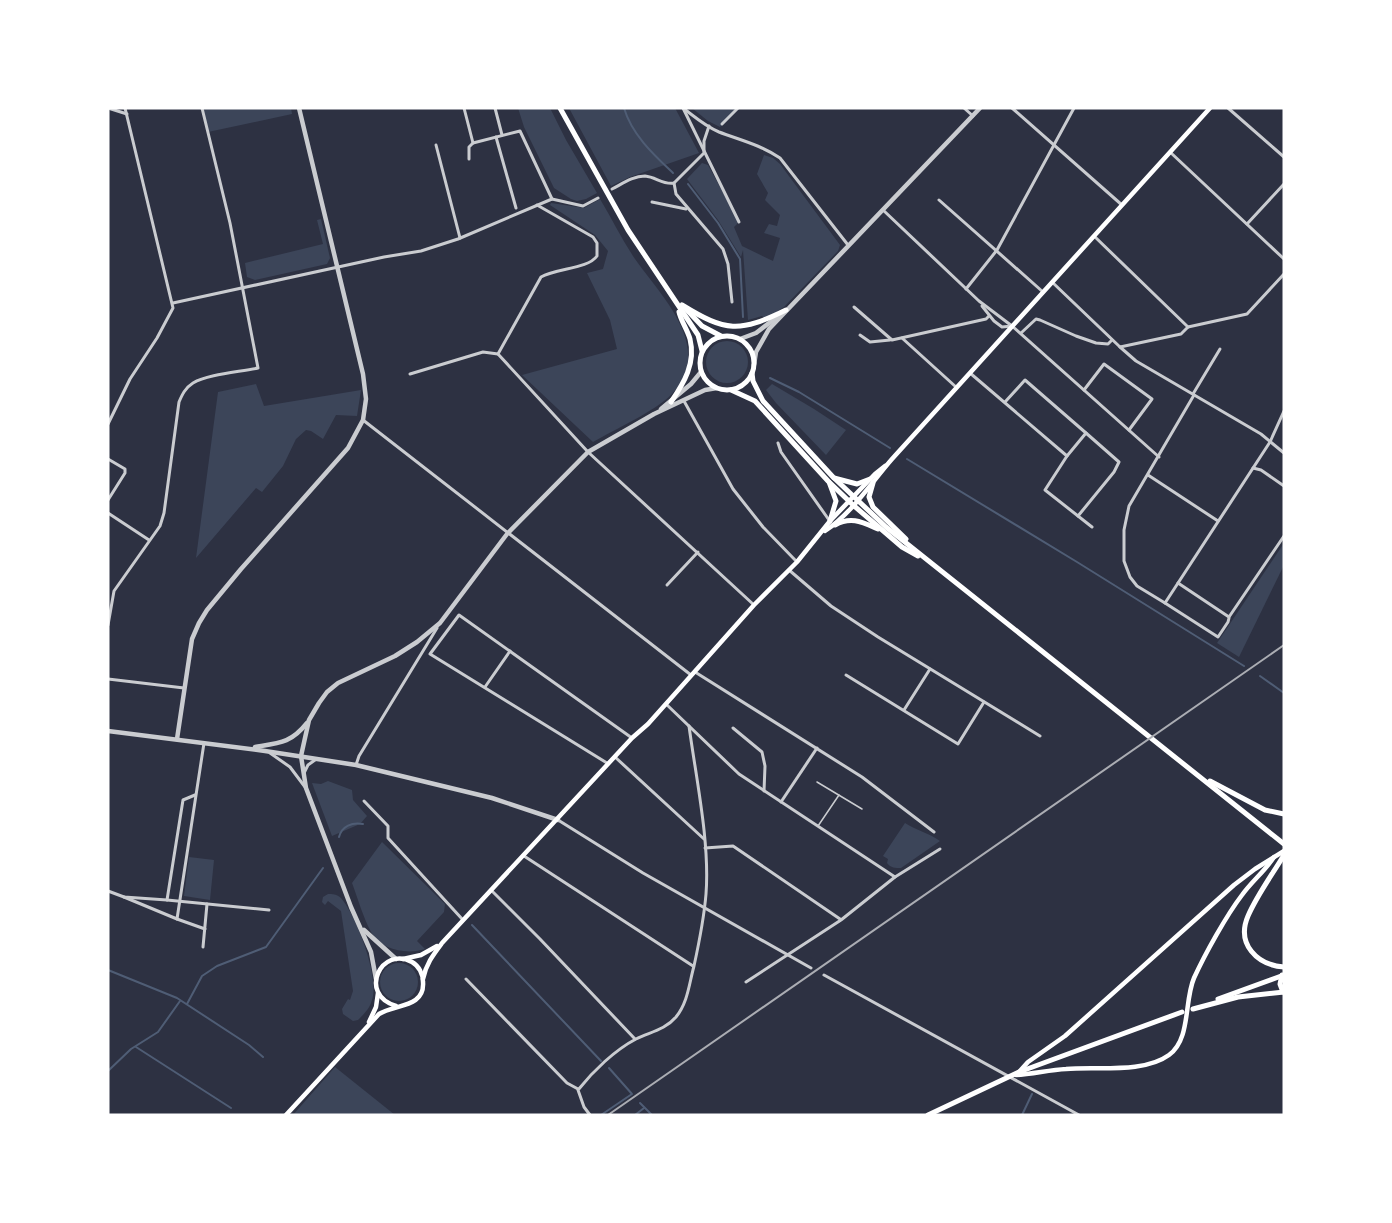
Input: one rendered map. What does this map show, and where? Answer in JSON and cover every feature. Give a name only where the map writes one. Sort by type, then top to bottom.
[{"type":"main road","points":[[560,108],[628,230],[698,335],[702,351],[699,365],[705,379],[717,388],[731,390],[748,397],[760,406],[882,531],[902,547],[930,563]]},
{"type":"main road","points":[[378,993],[388,1004],[396,1006],[403,1006],[417,1000],[423,986],[426,968],[442,943],[666,704],[754,605],[872,481],[1210,108]]},
{"type":"main road","points":[[680,306],[711,322],[734,327],[761,323],[786,310]]},
{"type":"main road","points":[[680,306],[702,326],[721,336],[740,339],[751,350],[754,365],[753,381],[763,401],[830,479],[836,501],[832,523]]},
{"type":"main road","points":[[671,402],[685,380],[691,356],[690,338],[680,306]]},
{"type":"main road","points":[[702,351],[710,342],[721,336]]},
{"type":"main road","points":[[731,390],[744,384],[752,373]]},
{"type":"main road","points":[[830,479],[857,484],[872,481]]},
{"type":"main road","points":[[872,481],[869,497],[873,507],[917,552]]},
{"type":"main road","points":[[853,501],[1284,844]]},
{"type":"main road","points":[[832,523],[852,519],[882,531]]},
{"type":"main road","points":[[1193,771],[1265,810],[1284,814]]},
{"type":"main road","points":[[1019,1072],[1028,1062],[1065,1036],[1234,885],[1274,857],[1284,853]]},
{"type":"main road","points":[[1284,853],[1248,916],[1245,939],[1250,951],[1260,961],[1272,966],[1284,967]]},
{"type":"main road","points":[[1011,1076],[1064,1069],[1143,1066],[1169,1055],[1176,1047],[1183,1029],[1193,980],[1241,896],[1268,867],[1274,857]]},
{"type":"main road","points":[[368,1024],[376,1006],[378,993],[376,979],[382,966],[396,959],[421,955],[442,943]]},
{"type":"main road","points":[[403,959],[417,966],[423,979]]},
{"type":"main road","points":[[1206,1004],[1258,994],[1284,992],[1280,984],[1283,975]]},
{"type":"main road","points":[[1193,1009],[1283,975]]},
{"type":"main road","points":[[286,1115],[368,1024],[379,1014],[396,1006]]},
{"type":"main road","points":[[928,1115],[1019,1072],[1182,1012]]},
{"type":"street","points":[[108,108],[127,114]]},
{"type":"street","points":[[108,424],[130,379],[157,338],[173,308],[125,108]]},
{"type":"street","points":[[108,625],[114,591],[160,526],[164,513],[179,402],[184,391],[202,379],[258,368],[243,287],[202,108]]},
{"type":"street","points":[[177,739],[192,639],[207,610],[247,561],[348,448],[363,420],[366,399],[363,374],[299,108]]},
{"type":"street","points":[[464,108],[473,143]]},
{"type":"street","points":[[495,108],[502,135]]},
{"type":"street","points":[[683,108],[709,126],[767,149],[780,158],[848,245]]},
{"type":"street","points":[[683,108],[739,222]]},
{"type":"street","points":[[722,124],[738,108]]},
{"type":"street","points":[[964,108],[972,116]]},
{"type":"street","points":[[754,365],[756,352],[762,339],[786,310],[980,108]]},
{"type":"street","points":[[1012,108],[1122,205]]},
{"type":"street","points":[[966,289],[997,250],[1074,108]]},
{"type":"street","points":[[1228,108],[1284,157]]},
{"type":"street","points":[[612,189],[645,176],[664,183],[674,183],[704,153],[705,135],[709,126]]},
{"type":"street","points":[[469,159],[469,147],[473,143],[520,131],[552,199]]},
{"type":"street","points":[[496,137],[516,208]]},
{"type":"street","points":[[436,145],[460,238]]},
{"type":"street","points":[[1170,152],[1284,258]]},
{"type":"street","points":[[674,183],[676,194],[723,249],[728,264],[732,302]]},
{"type":"street","points":[[1247,224],[1284,184]]},
{"type":"street","points":[[173,303],[421,251],[460,238],[552,199],[583,206],[598,198]]},
{"type":"street","points":[[939,200],[1043,292]]},
{"type":"street","points":[[652,202],[688,209]]},
{"type":"street","points":[[498,354],[541,277],[548,273],[590,263],[597,256],[597,243],[593,237],[537,205]]},
{"type":"street","points":[[883,210],[979,302],[1021,333],[1159,457]]},
{"type":"street","points":[[1094,236],[1188,327]]},
{"type":"street","points":[[1120,346],[1181,334],[1188,327],[1247,314],[1284,274]]},
{"type":"street","points":[[1052,282],[1136,361],[1261,434],[1284,453]]},
{"type":"street","points":[[979,302],[989,316],[1002,327],[1012,326]]},
{"type":"street","points":[[854,307],[891,340]]},
{"type":"street","points":[[740,339],[756,333],[786,310]]},
{"type":"street","points":[[860,335],[870,342],[891,340],[986,319],[989,316]]},
{"type":"street","points":[[1021,333],[1036,319],[1096,343],[1108,344],[1112,340]]},
{"type":"street","points":[[902,338],[956,387]]},
{"type":"street","points":[[1220,349],[1129,506],[1123,541],[1124,561],[1137,586],[1218,637],[1228,622],[1228,617],[1284,536]]},
{"type":"street","points":[[410,374],[483,352],[498,354],[588,452],[754,605]]},
{"type":"street","points":[[1084,390],[1104,364],[1152,399],[1129,430]]},
{"type":"street","points":[[654,414],[692,384],[701,372]]},
{"type":"street","points":[[970,373],[1067,456]]},
{"type":"street","points":[[1005,402],[1025,380],[1119,462],[1114,472],[1078,516]]},
{"type":"street","points":[[356,765],[358,756],[440,623],[507,534],[588,452],[654,414],[705,390],[717,388]]},
{"type":"street","points":[[684,400],[733,489],[763,527],[797,562]]},
{"type":"street","points":[[1165,603],[1270,442],[1284,411]]},
{"type":"street","points":[[363,420],[507,534],[693,673],[862,777],[934,831]]},
{"type":"street","points":[[1086,433],[1067,456],[1045,490],[1092,527]]},
{"type":"street","points":[[778,443],[781,452],[832,523]]},
{"type":"street","points":[[108,459],[125,469],[108,500]]},
{"type":"street","points":[[1253,468],[1284,486]]},
{"type":"street","points":[[1148,475],[1218,521]]},
{"type":"street","points":[[108,513],[149,540]]},
{"type":"street","points":[[667,585],[698,552]]},
{"type":"street","points":[[788,570],[831,606],[1040,735]]},
{"type":"street","points":[[1178,583],[1228,617]]},
{"type":"street","points":[[608,764],[430,654],[459,615],[632,738]]},
{"type":"street","points":[[248,748],[291,740],[309,720],[327,692],[338,683],[395,656],[440,623]]},
{"type":"street","points":[[485,687],[510,651]]},
{"type":"street","points":[[904,710],[930,669]]},
{"type":"street","points":[[846,675],[958,744],[984,702]]},
{"type":"street","points":[[108,679],[184,688]]},
{"type":"street","points":[[666,704],[724,761],[764,791],[895,877]]},
{"type":"street","points":[[309,720],[301,756],[306,788],[351,907],[371,952],[376,979]]},
{"type":"street","points":[[578,1090],[613,1055],[635,1040],[657,1032],[674,1019],[687,998],[706,893],[705,848],[689,726]]},
{"type":"street","points":[[734,728],[762,752],[764,791]]},
{"type":"street","points":[[108,731],[248,748],[356,765],[492,798],[558,819],[606,851],[811,968]]},
{"type":"street","points":[[177,919],[204,743]]},
{"type":"street","points":[[781,802],[817,748]]},
{"type":"street","points":[[266,751],[290,767],[306,788]]},
{"type":"street","points":[[615,757],[704,840]]},
{"type":"street","points":[[304,775],[308,765],[318,759]]},
{"type":"street","points":[[167,900],[183,800],[195,795]]},
{"type":"street","points":[[364,801],[388,826],[388,838],[463,920]]},
{"type":"street","points":[[705,848],[733,846],[841,920]]},
{"type":"street","points":[[746,982],[841,920],[895,877],[940,849]]},
{"type":"street","points":[[524,856],[694,966]]},
{"type":"street","points":[[491,890],[635,1040]]},
{"type":"street","points":[[108,891],[205,930]]},
{"type":"street","points":[[124,897],[269,910]]},
{"type":"street","points":[[203,947],[207,904]]},
{"type":"street","points":[[361,926],[396,959]]},
{"type":"street","points":[[824,975],[1079,1115]]},
{"type":"street","points":[[466,979],[567,1083],[578,1090],[584,1107],[590,1115]]},
{"type":"lane","points":[[817,782],[862,809]]},
{"type":"lane","points":[[818,826],[839,795]]},
{"type":"shaded area","points":[[202,108],[291,108],[292,114],[208,132]]},
{"type":"shaded area","points":[[518,108],[550,108],[597,193],[577,201],[554,188],[524,127]]},
{"type":"shaded area","points":[[569,108],[675,108],[699,153],[611,186]]},
{"type":"shaded area","points":[[692,108],[738,108],[720,127]]},
{"type":"shaded area","points":[[764,155],[780,164],[840,245],[838,251],[784,307],[765,319],[762,316],[748,320],[743,250],[741,257],[718,220],[687,179],[702,163],[708,165],[739,222],[734,227],[742,246],[773,261],[780,238],[764,233],[769,224],[777,226],[780,215],[765,200],[768,193],[757,174]]},
{"type":"shaded area","points":[[600,199],[630,252],[680,324],[687,342],[688,360],[683,378],[671,395],[645,414],[593,442],[522,375],[617,349],[610,320],[587,273],[603,269],[608,251],[595,235],[550,205],[551,203],[584,208]]},
{"type":"shaded area","points":[[321,219],[330,258],[327,264],[255,280],[247,277],[245,263],[323,244],[317,220]]},
{"type":"shaded area","points":[[727,341],[742,347],[748,362],[742,377],[727,383],[712,377],[706,362],[712,347]]},
{"type":"shaded area","points":[[256,384],[264,406],[361,390],[357,416],[336,415],[323,439],[306,430],[296,439],[283,466],[262,492],[256,488],[196,558],[218,392]]},
{"type":"shaded area","points":[[772,384],[846,430],[826,455],[766,390]]},
{"type":"shaded area","points":[[1284,543],[1284,565],[1239,657],[1217,643]]},
{"type":"shaded area","points":[[328,781],[352,790],[353,800],[367,816],[360,824],[332,836],[312,783],[321,784]]},
{"type":"shaded area","points":[[905,823],[940,841],[901,868],[893,867],[883,856]]},
{"type":"shaded area","points":[[382,842],[445,904],[444,912],[417,941],[425,949],[403,951],[388,947],[375,938],[366,920],[352,883]]},
{"type":"shaded area","points":[[189,857],[214,860],[210,900],[184,896]]},
{"type":"shaded area","points":[[328,894],[339,897],[347,906],[360,932],[370,963],[374,990],[372,1000],[358,1020],[353,1021],[343,1014],[342,1009],[348,999],[350,1000],[353,991],[341,911],[328,901],[325,905],[322,902],[323,897]]},
{"type":"shaded area","points":[[399,963],[406,964],[412,969],[417,975],[417,989],[412,995],[406,1000],[399,1001],[392,1000],[386,995],[381,989],[380,982],[381,975],[386,969],[392,964]]},
{"type":"shaded area","points":[[335,1067],[395,1115],[293,1115]]},
{"type":"waterway","points":[[624,108],[638,136],[673,173]]},
{"type":"waterway","points":[[688,184],[718,223],[740,259],[743,317]]},
{"type":"waterway","points":[[770,378],[799,392],[890,448]]},
{"type":"waterway","points":[[907,459],[1244,666]]},
{"type":"waterway","points":[[1260,676],[1284,693]]},
{"type":"waterway","points":[[339,837],[342,830],[348,826],[363,824]]},
{"type":"waterway","points":[[187,1004],[202,976],[217,966],[266,947],[323,868]]},
{"type":"waterway","points":[[472,925],[601,1061]]},
{"type":"waterway","points":[[108,970],[177,998],[249,1045],[263,1057]]},
{"type":"waterway","points":[[108,1071],[131,1049],[158,1032],[180,1001]]},
{"type":"waterway","points":[[136,1047],[231,1108]]},
{"type":"waterway","points":[[601,1115],[632,1094],[609,1068]]},
{"type":"waterway","points":[[1022,1115],[1032,1094]]},
{"type":"waterway","points":[[640,1103],[652,1115]]},
{"type":"waterway","points":[[635,1115],[644,1108]]},
{"type":"railway","points":[[608,1115],[1284,645]]}]
